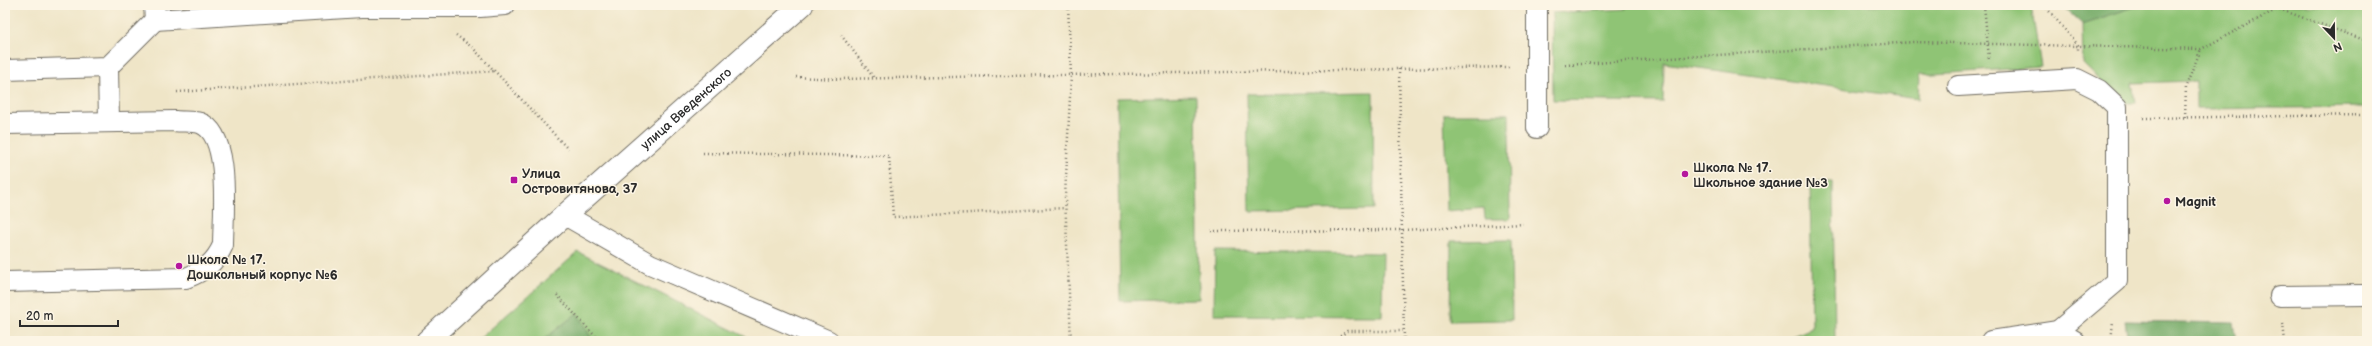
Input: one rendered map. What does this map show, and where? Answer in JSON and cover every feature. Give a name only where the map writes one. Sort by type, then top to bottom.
[{"type":"street","name":"улица Введенского","points":[[427,341],[565,214],[802,5]]},
{"type":"lane","points":[[109,122],[108,67],[155,12],[362,6],[422,7],[505,5]]},
{"type":"lane","points":[[1537,5],[1537,128]]},
{"type":"lane","points":[[5,70],[108,67]]},
{"type":"lane","points":[[1958,86],[1991,82],[2077,79],[2098,90],[2117,107],[2117,281],[2058,331],[1991,341]]},
{"type":"lane","points":[[5,124],[175,121],[200,124],[216,137],[222,155],[223,246],[217,258],[204,270],[186,278],[5,282]]},
{"type":"lane","points":[[565,214],[650,264],[829,341]]},
{"type":"lane","points":[[2280,296],[2367,295]]},
{"type":"lane","points":[[2058,331],[2075,341]]},
{"type":"path","points":[[1068,5],[1071,75],[1065,208],[1071,341]]},
{"type":"path","points":[[1984,5],[1991,82]]},
{"type":"path","points":[[2044,5],[2078,45],[2077,79]]},
{"type":"path","points":[[2256,5],[2279,8],[2367,41]]},
{"type":"path","points":[[796,77],[874,78],[1538,67],[1914,42],[2201,49],[2285,5]]},
{"type":"path","points":[[422,7],[473,48],[568,149]]},
{"type":"path","points":[[841,35],[874,78]]},
{"type":"path","points":[[2185,117],[2186,86],[2201,49]]},
{"type":"path","points":[[1399,69],[1404,341]]},
{"type":"path","points":[[172,92],[495,71]]},
{"type":"path","points":[[2117,118],[2367,115]]},
{"type":"path","points":[[703,153],[889,156],[893,217],[1065,208]]},
{"type":"path","points":[[1211,231],[1402,230],[1523,224]]},
{"type":"path","points":[[557,295],[594,335],[603,341]]},
{"type":"path","points":[[1294,341],[1334,341],[1347,331],[1404,331]]},
{"type":"green space","points":[[1626,5],[2031,5],[2041,67],[1919,75],[1918,99],[1664,63],[1663,102],[1553,100],[1552,13],[1626,9]]},
{"type":"green space","points":[[2061,5],[2140,5],[2082,24]]},
{"type":"green space","points":[[2140,5],[2367,5],[2367,107],[2196,109],[2196,81],[2132,83],[2135,103],[2124,103],[2083,64],[2082,24]]},
{"type":"green space","points":[[1373,92],[1374,209],[1249,211],[1247,94]]},
{"type":"green space","points":[[1196,96],[1199,299],[1120,301],[1117,98]]},
{"type":"green space","points":[[1444,114],[1509,114],[1510,219],[1485,219],[1484,208],[1447,211]]},
{"type":"green space","points":[[1810,182],[1833,182],[1835,341],[1788,341],[1788,338],[1812,328]]},
{"type":"green space","points":[[1511,240],[1512,320],[1450,321],[1451,241]]},
{"type":"green space","points":[[1215,251],[1383,253],[1382,316],[1214,315]]},
{"type":"green space","points":[[578,252],[754,341],[477,341]]},
{"type":"green space","points":[[577,313],[593,341],[542,341]]},
{"type":"green space","points":[[2125,321],[2234,323],[2237,341],[2128,341]]},
{"type":"place","name":"Школа № 17. Школьное здание №3","points":[[1685,174]]},
{"type":"place","name":"Улица Островитянова, 37","points":[[514,180]]},
{"type":"place","name":"Magnit","points":[[2167,201]]},
{"type":"place","name":"Школа № 17. Дошкольный корпус №6","points":[[179,266]]}]
